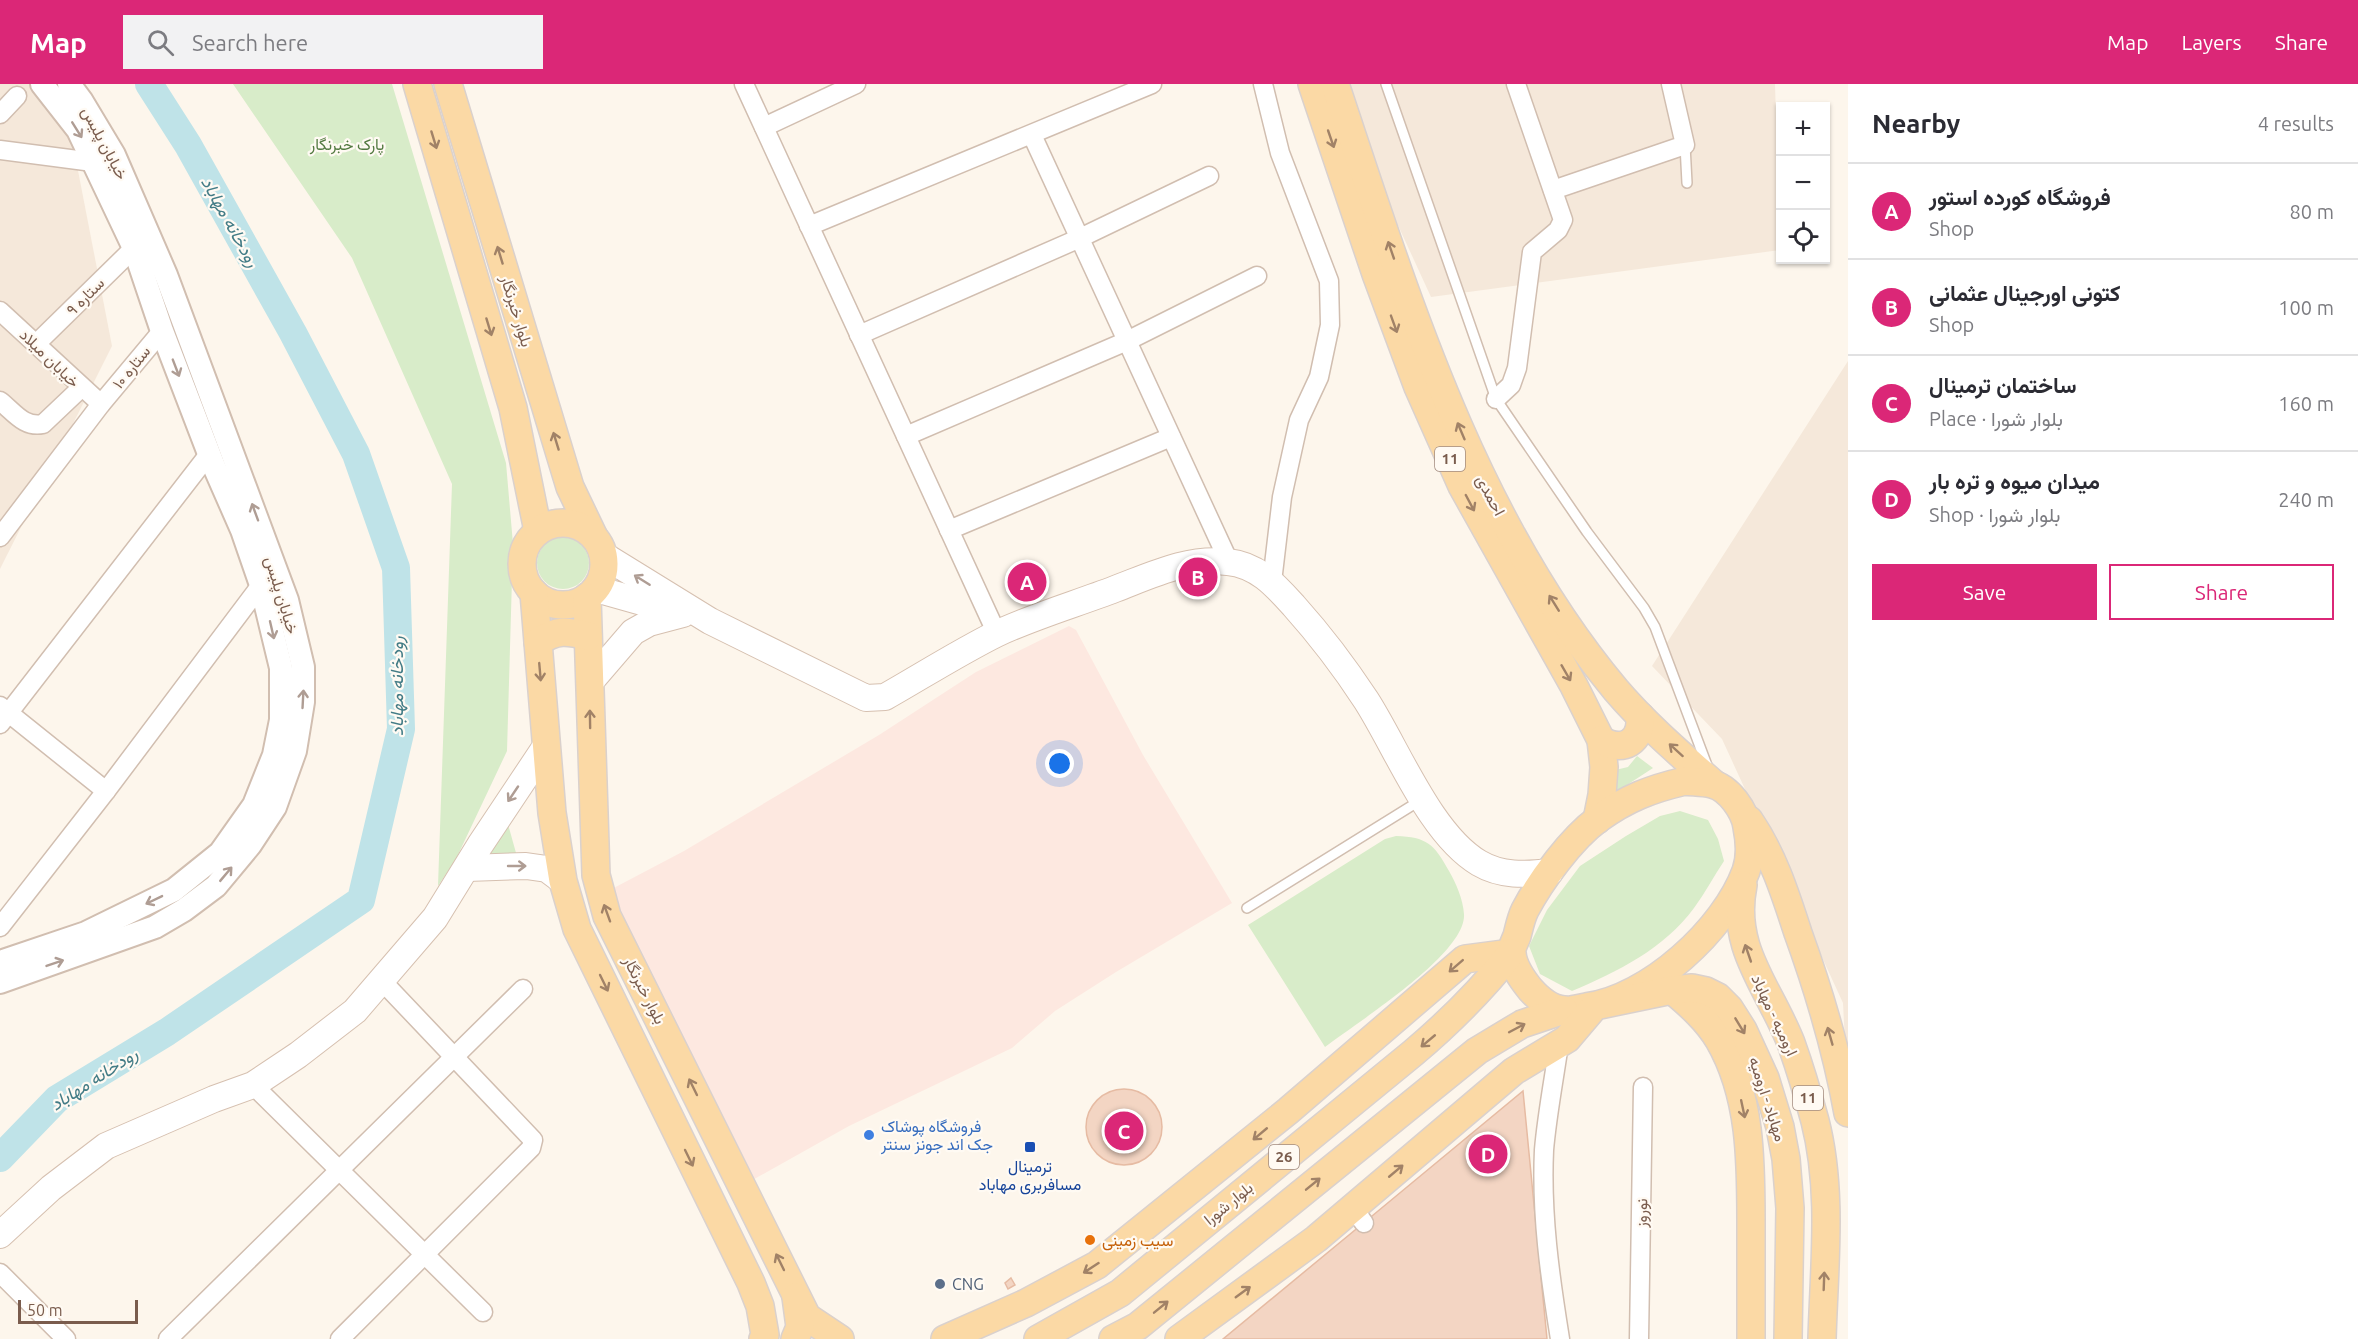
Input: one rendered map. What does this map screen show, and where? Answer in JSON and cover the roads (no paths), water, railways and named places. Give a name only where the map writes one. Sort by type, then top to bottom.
[{"type":"main road","name":"بلوار خبرنگار","points":[[417,84],[513,408],[538,531]]},
{"type":"main road","name":"بلوار خبرنگار","points":[[448,84],[570,487],[598,545]]},
{"type":"main road","name":"احمدی","points":[[1312,84],[1383,294],[1418,387],[1461,486],[1574,686],[1601,740],[1604,767],[1597,820]]},
{"type":"main road","name":"احمدی","points":[[1335,84],[1394,258],[1440,381],[1478,472],[1508,527],[1566,622],[1607,678],[1640,716],[1714,784]]},
{"type":"main road","points":[[532,501],[554,500],[570,487]]},
{"type":"main road","points":[[598,545],[602,579],[592,593],[577,603],[554,604],[534,593],[527,583],[522,560],[525,549],[538,531],[561,522],[572,523],[598,545],[710,621],[866,698],[885,696],[997,634],[1185,563],[1229,562],[1253,569],[1272,582],[1305,618],[1365,699],[1443,829],[1464,852],[1480,864],[1517,875],[1550,872]]},
{"type":"main road","name":"بلوار خبرنگار","points":[[534,593],[552,813],[563,881],[577,929],[751,1283],[760,1306],[765,1338]]},
{"type":"main road","name":"بلوار خبرنگار","points":[[592,593],[588,636],[596,875],[607,916],[807,1317],[840,1339]]},
{"type":"main road","points":[[592,593],[710,621]]},
{"type":"main road","points":[[590,682],[633,632],[649,623],[683,614]]},
{"type":"main road","points":[[538,642],[550,633],[561,631],[588,636]]},
{"type":"main road","points":[[1601,740],[1620,746],[1629,743],[1637,735],[1640,716]]},
{"type":"main road","points":[[0,1235],[51,1188],[106,1146],[214,1099],[254,1085],[298,1055],[355,1011],[435,918],[496,819],[546,746]]},
{"type":"main road","name":"بلوار شورا","points":[[1038,1339],[1120,1293],[1455,1018],[1486,985],[1511,952],[1524,912],[1550,872],[1577,839],[1597,820],[1627,800],[1650,789],[1685,781],[1714,784]]},
{"type":"main road","name":"11","points":[[1564,1010],[1595,1006],[1629,993],[1662,974],[1703,936],[1734,897],[1747,870],[1750,846],[1746,814],[1734,799],[1714,784]]},
{"type":"main road","points":[[1746,814],[1769,852],[1786,897],[1827,1026],[1848,1113]]},
{"type":"main road","points":[[467,868],[526,866],[547,869],[563,881]]},
{"type":"main road","name":"ارومیه - مهاباد","points":[[1747,870],[1740,899],[1743,936],[1756,975],[1790,1041],[1816,1123],[1824,1178],[1822,1339]]},
{"type":"main road","points":[[945,1339],[1026,1303],[1097,1265],[1288,1111],[1465,958],[1511,952],[1519,977],[1539,999],[1564,1010]]},
{"type":"main road","name":"مهاباد - ارومیه","points":[[1595,1006],[1672,990],[1692,988],[1706,991],[1718,997],[1729,1008],[1747,1039],[1765,1078],[1780,1127],[1789,1184],[1788,1339]]},
{"type":"main road","points":[[1672,990],[1698,1012],[1719,1040],[1732,1067],[1740,1096],[1751,1165],[1751,1339]]},
{"type":"main road","points":[[1179,1339],[1316,1239],[1358,1215],[1514,1071],[1573,1034],[1595,1006]]},
{"type":"main road","name":"26","points":[[1113,1339],[1138,1326],[1477,1051],[1522,1024],[1564,1010]]},
{"type":"main road","points":[[1455,1018],[1470,1016],[1480,1020],[1485,1028],[1485,1038],[1477,1051]]},
{"type":"main road","points":[[1288,1111],[1384,1075]]},
{"type":"main road","points":[[1756,1339],[1790,1232]]},
{"type":"main road","points":[[795,1293],[800,1313],[800,1327],[795,1339]]},
{"type":"street","name":"خیابان پلیس","points":[[0,982],[155,927],[184,910],[216,886],[250,845],[275,807],[295,751],[303,702],[242,530],[209,454],[134,248],[78,130],[42,84]]},
{"type":"street","name":"خیابان پلیس","points":[[0,962],[86,933],[174,890],[220,853],[254,805],[274,755],[292,667],[287,600],[166,275],[114,155],[69,84]]},
{"type":"street","points":[[744,84],[997,634]]},
{"type":"street","points":[[764,127],[856,84]]},
{"type":"street","points":[[809,226],[1152,84]]},
{"type":"street","points":[[1263,84],[1280,153],[1329,281],[1330,314],[1330,326],[1319,377],[1299,420],[1282,496],[1272,582]]},
{"type":"street","points":[[1553,190],[1685,145],[1671,84]]},
{"type":"street","points":[[1496,399],[1511,385],[1517,368],[1532,252],[1562,226],[1563,220],[1521,85]]},
{"type":"street","points":[[0,114],[17,96]]},
{"type":"street","points":[[1032,135],[1229,562]]},
{"type":"street","points":[[0,150],[93,162]]},
{"type":"street","points":[[859,335],[1080,238],[1209,176]]},
{"type":"street","name":"ستاره ۹","points":[[37,343],[134,248]]},
{"type":"street","points":[[906,436],[1127,341],[1257,276]]},
{"type":"street","name":"خیابان میلاد","points":[[0,310],[37,343],[81,388],[101,404]]},
{"type":"street","name":"ستاره ۱۰","points":[[0,537],[101,404],[162,330]]},
{"type":"street","points":[[0,401],[27,424],[43,424],[81,388]]},
{"type":"street","points":[[949,530],[1171,437]]},
{"type":"street","points":[[106,791],[3,714],[209,454]]},
{"type":"street","points":[[0,927],[261,585]]},
{"type":"street","points":[[340,1339],[531,1148],[533,1140],[382,981]]},
{"type":"street","points":[[168,1339],[523,989]]},
{"type":"street","points":[[1559,1044],[1544,1149],[1544,1186],[1545,1231],[1560,1339]]},
{"type":"street","points":[[254,1085],[483,1312]]},
{"type":"street","name":"نوروز","points":[[1639,1339],[1643,1087]]},
{"type":"street","points":[[0,1273],[66,1339]]},
{"type":"lane","points":[[1386,84],[1496,399],[1587,532],[1644,608],[1655,627],[1714,784]]},
{"type":"lane","points":[[1685,145],[1687,183]]},
{"type":"lane","points":[[1247,908],[1423,799]]},
{"type":"waterway","name":"رودخانه مهاباد","points":[[0,1158],[57,1099],[167,1032],[361,900],[401,729],[396,568],[356,454],[293,333],[188,145],[149,84]]},
{"type":"place","name":"کتونی اورجینال عثمانی","points":[[1198,577]]},
{"type":"place","name":"فروشگاه کورده استور","points":[[1027,582]]},
{"type":"place","name":"ساختمان ترمینال","points":[[1124,1131]]},
{"type":"place","name":"فروشگاه پوشاک جک اند جونز سنتر","points":[[869,1135]]},
{"type":"place","name":"ترمینال مسافربری مهاباد","points":[[1030,1147]]},
{"type":"place","name":"میدان میوه و تره بار","points":[[1488,1154]]},
{"type":"place","name":"سیب زمینی","points":[[1090,1240]]},
{"type":"place","name":"CNG","points":[[940,1284]]},
{"type":"park label","name":"پارک خبرنگار","points":[[347,144]]}]
